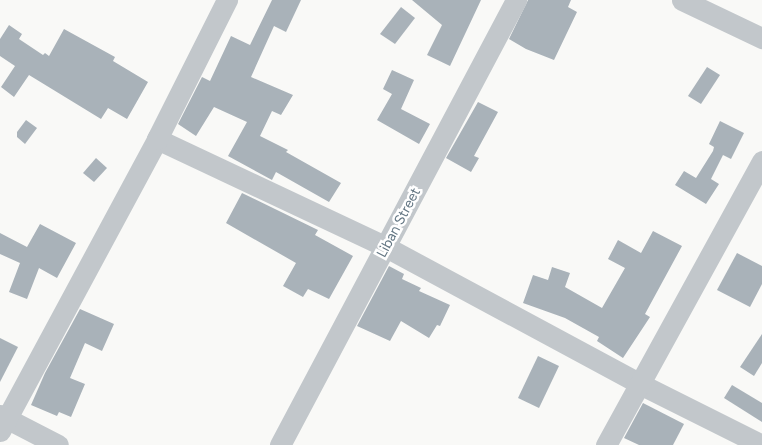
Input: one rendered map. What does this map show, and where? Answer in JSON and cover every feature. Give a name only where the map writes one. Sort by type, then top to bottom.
[{"type":"street","points":[[58,445],[2,422],[157,139],[227,0]]},
{"type":"street","name":"Liban Street","points":[[280,445],[516,0]]},
{"type":"street","points":[[682,0],[762,38]]},
{"type":"street","points":[[157,139],[386,247],[640,384],[762,445]]},
{"type":"street","points":[[606,445],[762,161]]},
{"type":"building","points":[[272,0],[301,0],[286,32],[274,26],[251,77],[293,95],[281,115],[272,111],[260,136],[288,150],[286,152],[341,183],[329,202],[276,172],[272,180],[228,156],[247,122],[214,107],[196,136],[178,124],[202,77],[210,81],[231,36],[250,45]]},
{"type":"building","points":[[412,0],[481,0],[450,66],[427,55],[442,25]]},
{"type":"building","points":[[528,0],[571,0],[568,7],[577,12],[554,60],[526,49],[509,39]]},
{"type":"building","points":[[401,7],[415,18],[395,44],[380,34]]},
{"type":"building","points":[[9,25],[22,34],[19,39],[43,55],[45,53],[49,56],[64,29],[115,57],[113,61],[148,82],[127,119],[108,108],[101,119],[29,75],[14,97],[1,87],[15,66],[0,56],[0,39]]},
{"type":"building","points":[[707,67],[720,75],[701,104],[688,96]]},
{"type":"building","points":[[392,70],[414,80],[401,109],[430,124],[419,144],[377,120],[392,94],[383,89]]},
{"type":"building","points":[[478,102],[498,112],[474,156],[479,158],[471,172],[446,158]]},
{"type":"building","points":[[26,120],[37,128],[25,144],[17,137],[17,132]]},
{"type":"building","points":[[720,121],[744,133],[731,159],[723,155],[711,179],[719,184],[706,204],[675,185],[684,171],[696,178],[713,151],[714,147],[709,144]]},
{"type":"building","points":[[96,158],[107,168],[94,182],[83,173]]},
{"type":"building","points":[[242,193],[318,230],[315,235],[353,256],[329,299],[308,289],[303,297],[283,286],[296,263],[226,223]]},
{"type":"building","points":[[40,224],[76,243],[57,278],[39,268],[27,299],[9,292],[20,263],[0,254],[0,233],[27,247]]},
{"type":"building","points":[[653,231],[682,246],[645,314],[650,317],[623,358],[597,341],[599,337],[565,318],[523,303],[533,275],[548,280],[552,267],[570,273],[565,287],[602,308],[625,268],[608,259],[618,240],[641,253]]},
{"type":"building","points":[[737,253],[762,266],[762,284],[750,307],[717,290]]},
{"type":"building","points":[[389,266],[404,274],[402,279],[421,288],[419,291],[450,305],[440,326],[437,325],[429,338],[401,321],[390,341],[357,326]]},
{"type":"building","points":[[80,309],[114,324],[102,351],[85,343],[70,378],[85,384],[71,417],[59,412],[57,416],[31,405],[45,373]]},
{"type":"building","points":[[762,334],[762,363],[754,376],[740,367]]},
{"type":"building","points":[[0,338],[18,347],[0,382]]},
{"type":"building","points":[[538,356],[559,366],[539,408],[518,398]]},
{"type":"building","points":[[732,385],[762,403],[762,422],[724,398]]},
{"type":"building","points":[[643,403],[684,424],[673,445],[639,445],[624,438]]}]
